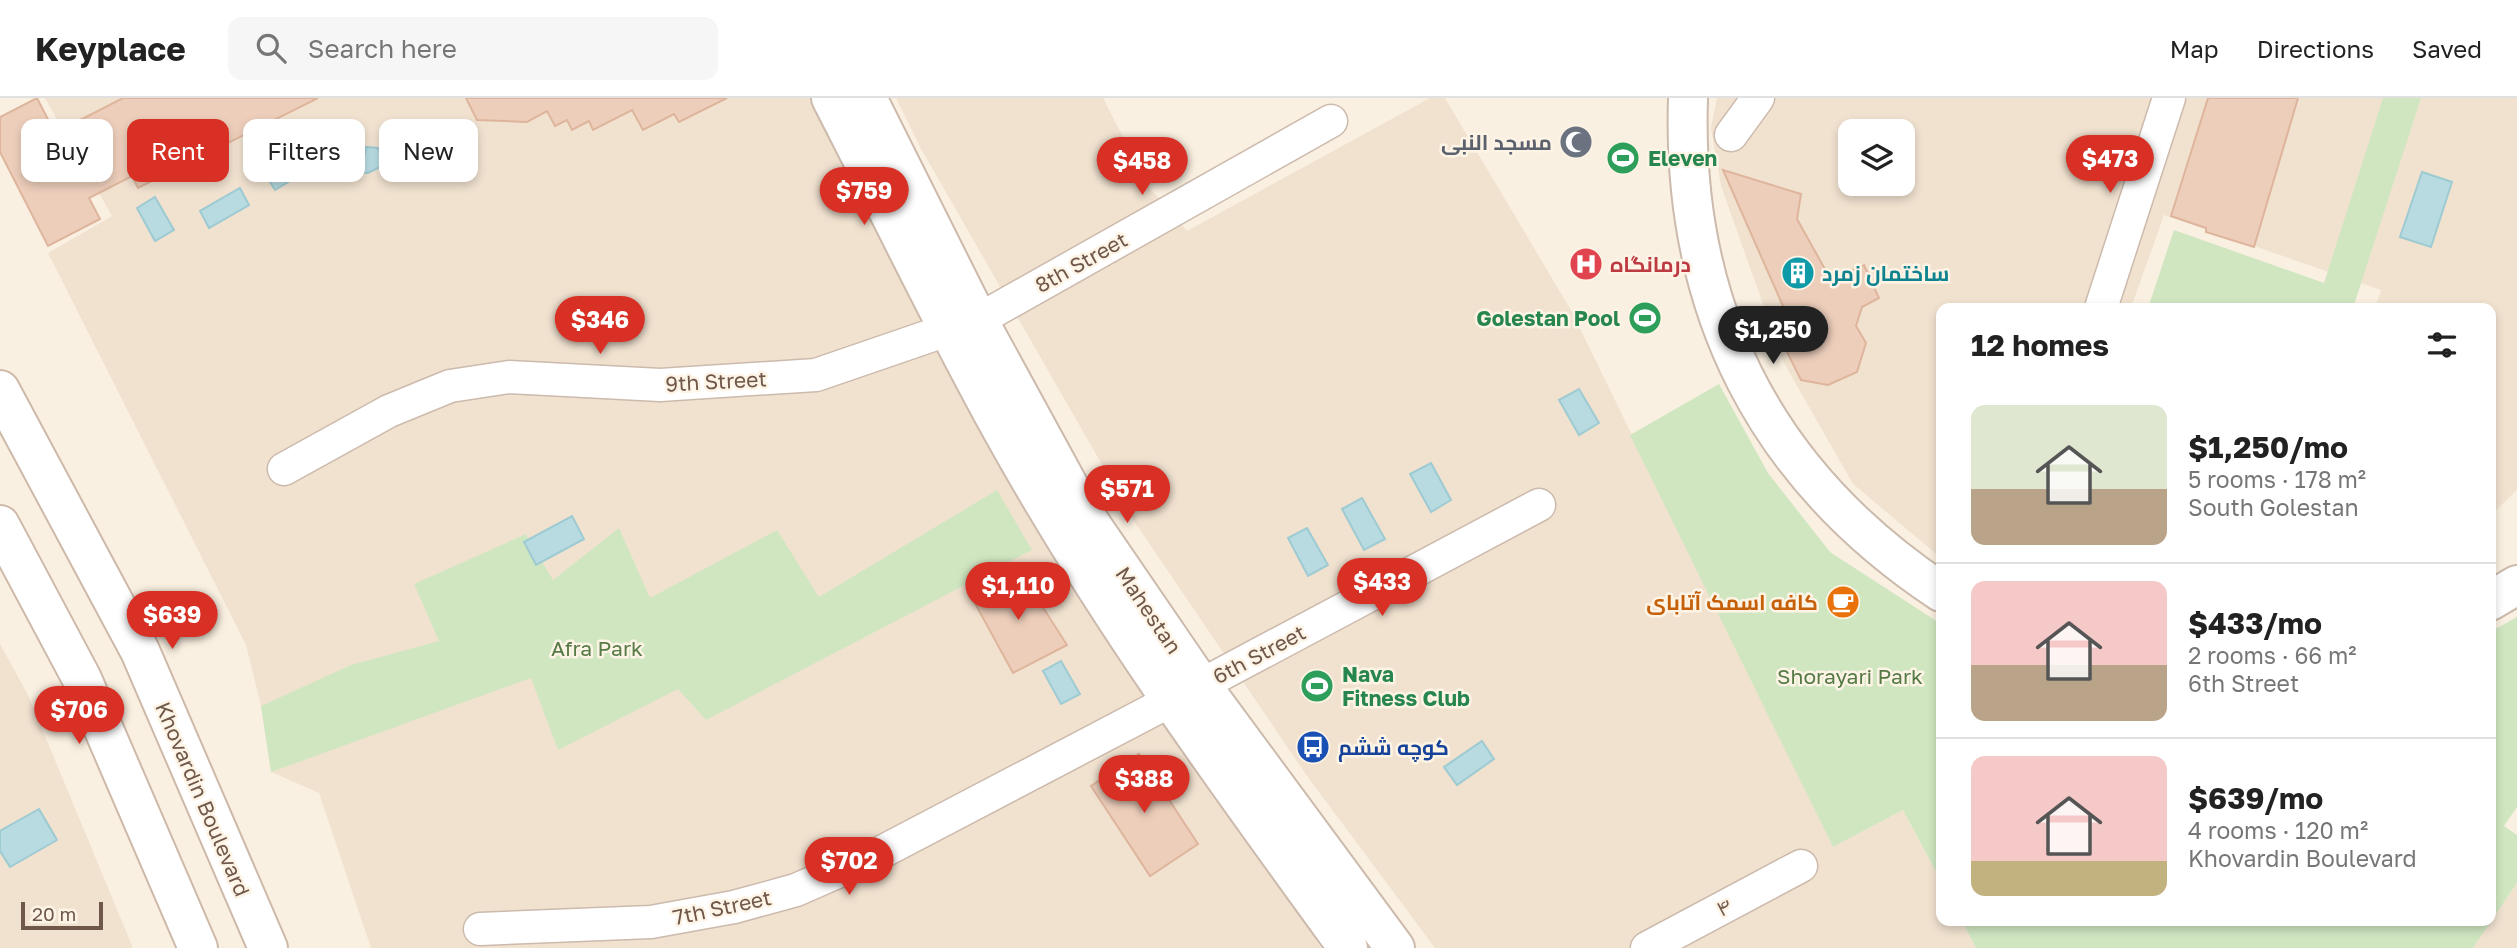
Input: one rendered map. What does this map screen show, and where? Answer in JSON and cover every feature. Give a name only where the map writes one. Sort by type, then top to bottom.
[{"type":"street","points":[[831,98],[964,324]]},
{"type":"street","name":"Mahestan","points":[[867,98],[964,324],[1084,514],[1185,693],[1395,948]]},
{"type":"street","points":[[1688,98],[1688,178],[1704,269],[1719,323],[1745,378],[1769,420],[1828,498],[1869,539],[1936,588]]},
{"type":"street","points":[[1731,135],[1758,98]]},
{"type":"street","points":[[2103,303],[2169,98]]},
{"type":"street","name":"8th Street","points":[[964,324],[1331,121]]},
{"type":"street","name":"9th Street","points":[[284,469],[389,411],[450,386],[509,377],[660,385],[816,375],[964,324]]},
{"type":"street","name":"Khovardin Boulevard","points":[[0,390],[140,651],[268,948]]},
{"type":"street","name":"6th Street","points":[[1185,693],[1539,505]]},
{"type":"street","points":[[0,525],[82,679],[198,948]]},
{"type":"street","points":[[2496,597],[2517,585]]},
{"type":"street","points":[[1185,693],[1348,948]]},
{"type":"street","name":"7th Street","points":[[480,929],[651,922],[734,907],[796,890],[878,854],[1185,693]]},
{"type":"street","name":"۴","points":[[1647,948],[1801,866]]},
{"type":"shaded area","points":[[45,98],[815,98],[1190,746],[1321,948],[371,948],[319,793],[271,772],[261,706],[246,645],[48,253],[112,216],[93,182],[113,182],[113,119],[57,119]]},
{"type":"shaded area","points":[[896,98],[1103,98],[1148,186],[1187,231],[1430,98],[1445,98],[1572,312],[1833,847],[1903,810],[1936,872],[1936,926],[1965,926],[1976,948],[1435,948],[1307,776],[1136,524],[920,147]]},
{"type":"shaded area","points":[[1717,98],[2517,98],[2517,490],[2496,510],[2496,303],[2377,303],[2381,290],[2164,215],[2133,303],[1936,303],[1936,554],[1853,484],[1784,363],[1721,186],[1711,128]]},
{"type":"shaded area","points":[[0,644],[28,695],[133,948],[0,948]]},
{"type":"shaded area","points":[[2517,883],[2517,948],[2473,948],[2488,926],[2496,926],[2496,914]]},
{"type":"green space","points":[[2383,98],[2421,98],[2355,303],[2150,303],[2174,230],[2324,283]]},
{"type":"green space","name":"Shorayari Park","points":[[1719,384],[1768,473],[1830,552],[1936,621],[1936,872],[1903,810],[1833,847],[1630,435]]},
{"type":"green space","name":"Afra Park","points":[[997,490],[1032,550],[706,720],[678,689],[558,750],[531,678],[271,772],[261,706],[351,665],[439,641],[414,584],[526,534],[553,580],[619,528],[650,598],[777,530],[819,597]]},
{"type":"green space","points":[[2517,617],[2517,807],[2504,826],[2517,835],[2517,883],[2496,914],[2496,629]]},
{"type":"green space","points":[[1965,926],[2488,926],[2473,948],[1976,948]]},
{"type":"water","points":[[366,147],[378,148],[379,168],[365,173]]},
{"type":"water","points":[[2422,172],[2452,182],[2431,247],[2400,237]]},
{"type":"water","points":[[270,182],[288,182],[275,190]]},
{"type":"water","points":[[240,188],[249,205],[209,228],[200,211]]},
{"type":"water","points":[[155,197],[174,230],[155,241],[137,208]]},
{"type":"water","points":[[1579,389],[1599,423],[1579,435],[1559,400]]},
{"type":"water","points":[[1431,463],[1451,500],[1431,512],[1410,474]]},
{"type":"water","points":[[1362,498],[1385,539],[1364,550],[1342,509]]},
{"type":"water","points":[[572,516],[584,539],[536,565],[524,542]]},
{"type":"water","points":[[1307,528],[1328,565],[1308,576],[1288,538]]},
{"type":"water","points":[[1061,661],[1080,694],[1061,704],[1043,671]]},
{"type":"water","points":[[1482,741],[1494,759],[1457,785],[1444,767]]},
{"type":"water","points":[[39,809],[57,840],[10,867],[0,851],[0,831]]},
{"type":"building","points":[[37,98],[48,119],[21,119],[21,182],[113,182],[113,119],[82,119],[123,98],[318,98],[276,119],[243,119],[243,136],[229,142],[229,119],[127,119],[127,179],[89,198],[100,219],[48,246],[0,152],[0,117]]},
{"type":"building","points":[[466,98],[727,98],[679,122],[674,114],[643,130],[632,110],[593,130],[589,121],[572,130],[567,120],[555,126],[547,111],[527,122],[476,119]]},
{"type":"building","points":[[2208,98],[2298,98],[2254,247],[2206,232],[2206,228],[2171,216]]},
{"type":"building","name":"ساختمان زمرد","points":[[1723,170],[1801,194],[1797,219],[1831,280],[1864,265],[1879,298],[1862,307],[1856,326],[1866,343],[1857,372],[1828,385],[1801,380],[1784,346],[1790,322]]},
{"type":"building","points":[[135,182],[150,182],[138,188]]},
{"type":"building","points":[[1019,570],[1067,645],[1013,673],[971,596]]},
{"type":"building","points":[[1139,754],[1198,844],[1150,876],[1091,786]]},
{"type":"place","name":"مسجد النبی","points":[[1576,142]]},
{"type":"place","name":"Eleven","points":[[1623,158]]},
{"type":"place","name":"درمانگاه","points":[[1586,264]]},
{"type":"place","name":"ساختمان زمرد","points":[[1798,273]]},
{"type":"place","name":"Golestan Pool","points":[[1645,318]]},
{"type":"place","name":"کافه اسمک آتابای","points":[[1843,602]]},
{"type":"place","name":"Nava Fitness Club","points":[[1317,686]]},
{"type":"place","name":"کوچه ششم","points":[[1313,747]]}]
